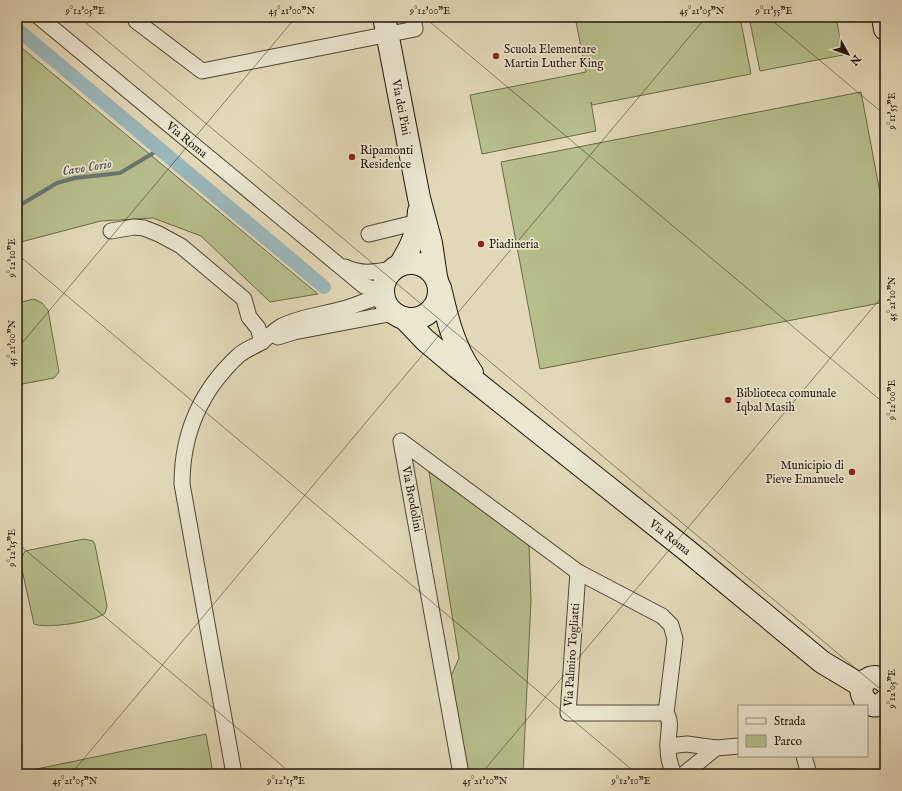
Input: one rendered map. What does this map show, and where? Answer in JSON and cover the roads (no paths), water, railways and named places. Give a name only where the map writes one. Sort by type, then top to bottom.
[{"type":"street","name":"Via Roma","points":[[39,17],[364,286],[391,305],[428,342],[689,552],[822,662],[862,686]]},
{"type":"street","points":[[136,17],[136,21],[202,71],[386,26],[415,29],[413,17]]},
{"type":"street","points":[[883,17],[885,29]]},
{"type":"street","name":"Via dei Pini","points":[[386,26],[419,198],[431,243],[438,282]]},
{"type":"street","name":"Via dei Pini","points":[[397,267],[412,245],[418,222],[419,198]]},
{"type":"street","points":[[369,234],[418,222]]},
{"type":"street","points":[[111,231],[134,227],[144,228],[181,246],[244,299],[249,317],[258,328],[262,342]]},
{"type":"street","name":"Via Roma","points":[[336,262],[354,271],[369,274],[397,267]]},
{"type":"street","points":[[234,774],[182,484],[182,465],[189,429],[205,394],[222,373],[241,354],[262,342],[281,326],[306,316],[342,309],[370,298],[391,305],[415,319],[426,316],[434,308],[439,298],[438,282],[431,270],[420,264],[408,263],[397,267],[388,276],[391,305]]},
{"type":"street","name":"Via Roma","points":[[438,282],[448,323],[463,361],[480,384]]},
{"type":"street","name":"Via Brodolini","points":[[461,774],[401,441],[578,572]]},
{"type":"street","points":[[578,572],[662,616],[670,625],[675,639],[666,713],[670,721],[668,746],[671,766],[674,774]]},
{"type":"street","name":"Via Palmiro Togliatti","points":[[578,572],[568,713],[666,713]]},
{"type":"street","points":[[884,679],[873,678],[865,682],[862,686],[861,695],[866,702],[874,706],[884,704]]},
{"type":"street","points":[[668,746],[687,744],[716,748],[738,746]]},
{"type":"street","points":[[684,774],[716,748]]},
{"type":"street","points":[[804,757],[809,774]]},
{"type":"waterway","points":[[17,29],[324,287]]},
{"type":"waterway","name":"Cavo Corio","points":[[17,207],[57,183],[75,178],[120,173],[160,149]]},
{"type":"place","name":"Scuola Elementare Martin Luther King","points":[[496,56]]},
{"type":"place","name":"Ripamonti Residence","points":[[352,157]]},
{"type":"place","name":"Piadineria","points":[[481,244]]},
{"type":"place","name":"Biblioteca comunale Iqbal Masih","points":[[728,400]]},
{"type":"place","name":"Municipio di Pieve Emanuele","points":[[852,472]]}]
